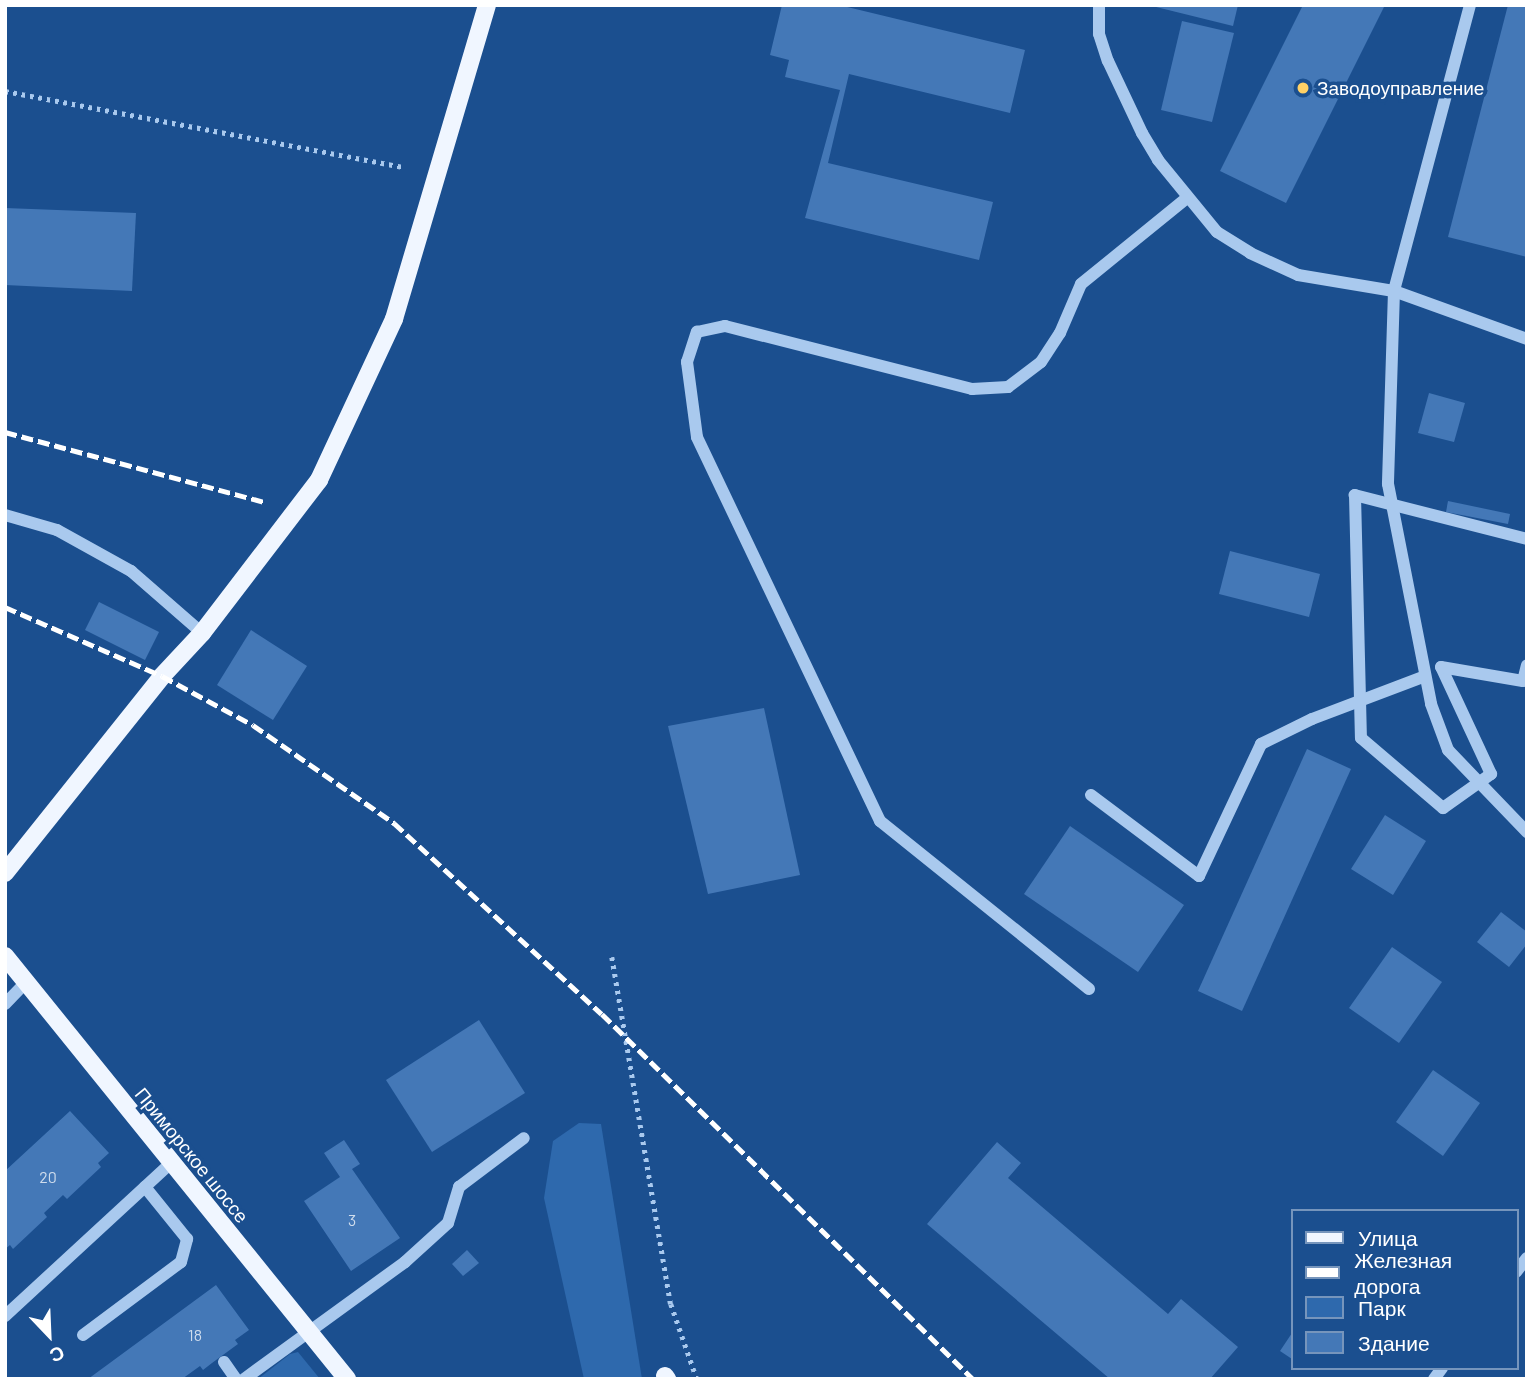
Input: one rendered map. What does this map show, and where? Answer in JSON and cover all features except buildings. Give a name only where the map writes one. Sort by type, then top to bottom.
[{"type":"main road","points":[[5,873],[162,676],[202,633],[319,480],[394,319],[487,5]]},
{"type":"main road","name":"Приморское шоссе","points":[[5,956],[347,1379]]},
{"type":"lane","points":[[1099,5],[1100,34],[1120,90],[1158,160],[1217,232],[1250,253],[1298,275],[1394,291],[1527,339]]},
{"type":"lane","points":[[1470,5],[1394,291],[1388,484],[1431,704],[1448,750],[1527,832]]},
{"type":"lane","points":[[1089,989],[880,821],[697,437],[687,362],[697,332],[725,326],[972,389],[1008,387],[1041,362],[1060,333],[1081,284],[1187,198]]},
{"type":"lane","points":[[1527,539],[1355,495],[1361,738],[1443,808],[1491,774],[1441,667],[1523,681],[1527,665]]},
{"type":"lane","points":[[5,515],[57,530],[131,571],[202,633]]},
{"type":"lane","points":[[1091,795],[1199,876],[1261,744],[1360,699],[1425,676]]},
{"type":"lane","points":[[5,1004],[25,983]]},
{"type":"lane","points":[[244,1379],[405,1262],[448,1223],[459,1187],[524,1138]]},
{"type":"lane","points":[[5,1316],[172,1162]]},
{"type":"lane","points":[[83,1335],[181,1262],[187,1239],[145,1187]]},
{"type":"lane","points":[[224,1362],[236,1379]]},
{"type":"path","points":[[5,92],[402,167]]},
{"type":"path","points":[[612,957],[671,1304],[697,1379]]},
{"type":"green space","points":[[579,1123],[601,1124],[642,1379],[584,1379],[544,1198],[553,1141]]},
{"type":"green space","points":[[298,1352],[320,1379],[258,1379],[290,1354]]},
{"type":"railway","points":[[5,432],[264,502]]},
{"type":"railway","points":[[5,607],[162,676],[253,725],[394,823],[602,1014],[973,1379]]},
{"type":"place","name":"Заводоуправление","points":[[1303,88]]}]
